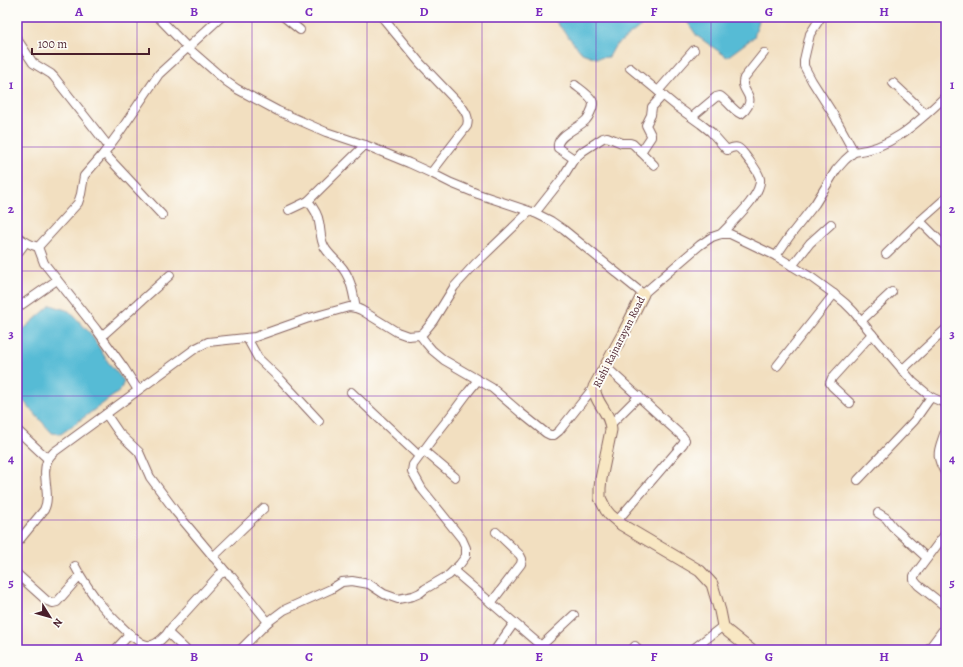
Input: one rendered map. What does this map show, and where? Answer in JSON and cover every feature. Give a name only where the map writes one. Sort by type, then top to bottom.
[{"type":"main road","name":"Rishi Rajnarayan Road","points":[[611,424],[606,413],[596,399],[594,387],[643,294]]},
{"type":"main road","points":[[611,424],[601,480],[600,498],[606,510],[622,525],[700,571],[712,584],[723,626],[751,650]]},
{"type":"street","points":[[158,17],[188,48],[237,89],[278,111],[326,132],[366,145],[451,183],[552,221],[643,294]]},
{"type":"street","points":[[38,247],[78,203],[82,194],[84,176],[121,130],[159,74],[221,17]]},
{"type":"street","points":[[284,17],[300,30]]},
{"type":"street","points":[[382,17],[420,63],[462,107],[467,115],[467,126],[431,173]]},
{"type":"street","points":[[821,17],[810,34],[804,66],[854,152]]},
{"type":"street","points":[[17,39],[33,63],[51,74],[106,150],[162,215]]},
{"type":"street","points":[[641,152],[651,137],[646,125],[651,115],[652,107],[660,93],[694,50]]},
{"type":"street","points":[[692,117],[716,97],[720,96],[738,112],[741,114],[744,112],[750,98],[742,82],[764,53]]},
{"type":"street","points":[[630,68],[676,106],[711,132],[727,150],[738,147],[760,177],[759,186],[752,200],[721,234]]},
{"type":"street","points":[[893,83],[926,114]]},
{"type":"street","points":[[574,160],[558,148],[558,141],[587,119],[593,104],[591,98],[575,85]]},
{"type":"street","points":[[776,256],[789,237],[816,204],[836,170],[854,152],[871,150],[892,141],[908,130],[946,96]]},
{"type":"street","points":[[17,542],[44,510],[47,498],[45,476],[48,459],[54,452],[196,348],[208,342],[255,337],[349,307],[356,308],[364,312],[397,332],[408,336],[420,335],[433,322],[454,287],[475,264],[532,213],[561,180],[574,160],[583,151],[603,138],[607,138],[622,143],[633,144],[654,165]]},
{"type":"street","points":[[289,210],[308,201],[366,145]]},
{"type":"street","points":[[886,254],[946,198]]},
{"type":"street","points":[[308,201],[319,220],[324,248],[347,274],[354,294],[356,308]]},
{"type":"street","points":[[920,221],[946,247]]},
{"type":"street","points":[[792,266],[804,249],[831,224]]},
{"type":"street","points":[[721,234],[730,234],[776,256],[846,303],[913,382],[931,397],[946,403]]},
{"type":"street","name":"Rishi Rajnarayan Road","points":[[643,294],[700,245],[721,234]]},
{"type":"street","points":[[17,236],[38,247],[44,263],[102,336],[138,390]]},
{"type":"street","points":[[17,254],[26,242]]},
{"type":"street","points":[[102,336],[170,275]]},
{"type":"street","points":[[17,308],[57,280]]},
{"type":"street","points":[[861,321],[892,292]]},
{"type":"street","points":[[777,366],[834,294]]},
{"type":"street","points":[[902,370],[946,329]]},
{"type":"street","points":[[850,403],[832,386],[830,382],[872,334]]},
{"type":"street","points":[[420,335],[432,350],[444,360],[492,388],[550,435],[554,435],[559,431],[594,387]]},
{"type":"street","points":[[247,338],[258,358],[281,380],[319,421]]},
{"type":"street","points":[[605,366],[685,440],[617,521]]},
{"type":"street","points":[[240,650],[268,622],[284,610],[325,592],[342,582],[352,581],[369,584],[384,594],[398,599],[420,593],[454,571],[466,556],[466,548],[462,539],[422,489],[412,471],[413,465],[421,453],[478,380]]},
{"type":"street","points":[[351,392],[421,453],[455,477]]},
{"type":"street","points":[[611,424],[638,396]]},
{"type":"street","points":[[858,480],[914,421],[931,397]]},
{"type":"street","points":[[106,414],[119,432],[139,452],[150,477],[176,512],[213,557],[232,577],[268,622]]},
{"type":"street","points":[[946,428],[938,457],[946,474]]},
{"type":"street","points":[[17,430],[48,459]]},
{"type":"street","points":[[213,557],[264,508]]},
{"type":"street","points":[[878,513],[886,518],[892,526],[927,558]]},
{"type":"street","points":[[490,603],[521,564],[522,559],[520,555],[496,532]]},
{"type":"street","points":[[946,533],[914,576],[914,580],[918,585],[946,607]]},
{"type":"street","points":[[75,566],[80,576],[97,600],[130,634],[148,646],[154,645],[168,633],[220,574],[226,572]]},
{"type":"street","points":[[454,571],[544,648],[574,615]]},
{"type":"street","points":[[17,574],[47,602],[54,604],[80,576]]},
{"type":"street","points":[[495,650],[514,623]]},
{"type":"street","points":[[692,650],[723,626]]},
{"type":"street","points":[[928,650],[946,626]]},
{"type":"street","points":[[168,633],[186,650]]},
{"type":"street","points":[[115,650],[130,634]]},
{"type":"street","points":[[632,650],[635,646],[638,650]]},
{"type":"water","points":[[552,17],[649,17],[646,22],[615,46],[609,57],[596,58],[582,53]]},
{"type":"water","points":[[684,17],[760,17],[754,37],[727,57],[697,36]]},
{"type":"water","points":[[51,305],[69,311],[90,333],[108,362],[124,381],[120,391],[61,434],[52,433],[17,394],[17,335]]}]
